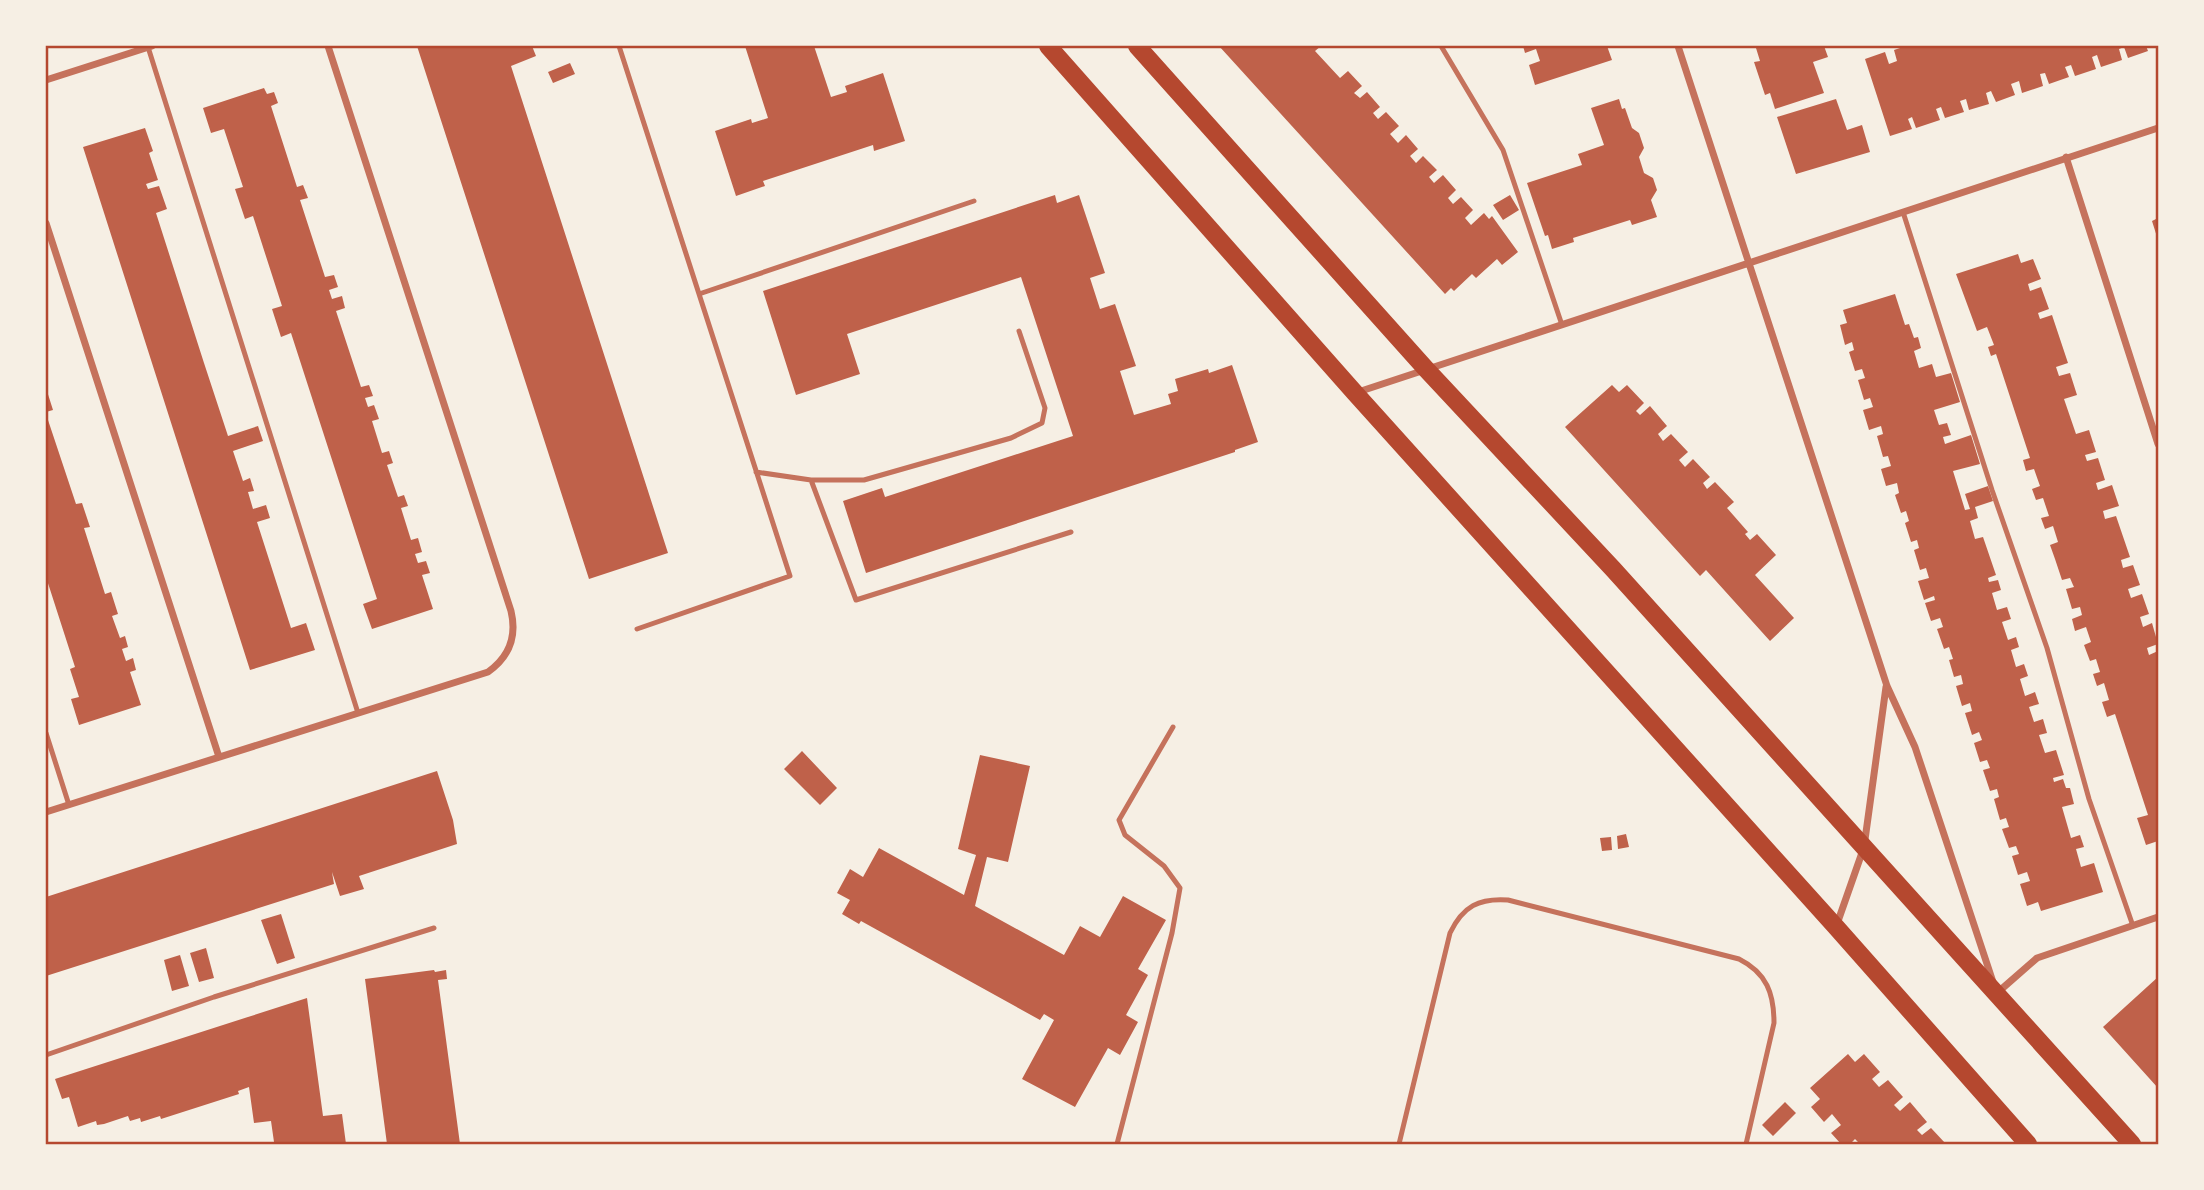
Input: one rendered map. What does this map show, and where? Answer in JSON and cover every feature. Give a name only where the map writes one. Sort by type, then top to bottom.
[{"type":"main road","points":[[1048,46],[2028,1144]]},
{"type":"main road","points":[[1137,46],[1426,369],[1613,569],[2132,1144]]},
{"type":"street","points":[[46,80],[150,46]]},
{"type":"street","points":[[46,812],[488,672],[505,657],[513,636],[514,622],[511,611],[328,46]]},
{"type":"street","points":[[1678,46],[1886,686],[1915,747],[1997,993],[2037,958],[2158,917]]},
{"type":"street","points":[[1355,393],[2158,128]]},
{"type":"street","points":[[2066,158],[2158,444]]},
{"type":"street","points":[[46,223],[219,757]]},
{"type":"street","points":[[1836,927],[1864,847],[1886,686]]},
{"type":"lane","points":[[150,46],[358,713]]},
{"type":"lane","points":[[619,46],[790,576],[638,629]]},
{"type":"lane","points":[[1441,46],[1503,150],[1562,325]]},
{"type":"lane","points":[[699,294],[974,201]]},
{"type":"lane","points":[[1903,212],[1992,490],[2047,648],[2089,799],[2133,926]]},
{"type":"lane","points":[[756,472],[811,480],[864,480],[1010,438],[1042,423],[1045,408],[1019,331]]},
{"type":"lane","points":[[811,480],[856,600],[1071,532]]},
{"type":"lane","points":[[1117,1144],[1172,933],[1180,888],[1164,866],[1125,835],[1119,820],[1173,727]]},
{"type":"lane","points":[[46,733],[69,805]]},
{"type":"lane","points":[[1399,1144],[1450,933],[1458,917],[1468,909],[1495,899],[1740,959],[1753,966],[1769,990],[1774,1006],[1774,1023],[1746,1144]]},
{"type":"lane","points":[[46,1055],[214,997],[434,928]]},
{"type":"building","points":[[417,46],[532,46],[536,56],[511,66],[668,553],[589,579]]},
{"type":"building","points":[[745,46],[814,46],[831,97],[847,92],[845,86],[883,73],[905,141],[874,151],[873,145],[763,181],[765,186],[736,196],[715,131],[751,119],[752,123],[768,118]]},
{"type":"building","points":[[1219,46],[1321,46],[1315,51],[1340,78],[1348,71],[1362,86],[1354,93],[1360,98],[1367,92],[1380,107],[1373,113],[1378,119],[1386,112],[1399,126],[1390,134],[1398,143],[1406,135],[1418,149],[1410,156],[1416,163],[1423,156],[1437,170],[1429,177],[1434,183],[1443,175],[1456,190],[1448,198],[1453,204],[1461,197],[1473,210],[1465,218],[1471,225],[1484,213],[1489,219],[1492,216],[1518,252],[1502,265],[1497,259],[1476,278],[1472,274],[1454,291],[1451,288],[1445,294]]},
{"type":"building","points":[[1523,46],[1607,46],[1612,60],[1535,85],[1529,65],[1540,61],[1536,49],[1525,53]]},
{"type":"building","points":[[1824,46],[1828,57],[1813,62],[1824,93],[1775,109],[1770,93],[1765,95],[1754,62],[1760,61],[1756,48]]},
{"type":"building","points":[[1906,46],[2146,46],[2148,51],[2128,58],[2124,47],[2119,49],[2122,60],[2101,67],[2097,55],[2092,57],[2096,69],[2075,76],[2071,65],[2065,67],[2069,77],[2049,84],[2045,73],[2040,74],[2043,86],[2022,93],[2019,81],[2011,84],[2015,95],[1996,102],[1991,91],[1986,93],[1989,104],[1969,110],[1966,99],[1960,101],[1964,112],[1945,118],[1941,107],[1936,109],[1940,120],[1916,128],[1912,117],[1908,119],[1912,129],[1890,136],[1865,59],[1885,52],[1889,64],[1897,61],[1894,50]]},
{"type":"building","points":[[570,63],[575,74],[553,83],[548,72]]},
{"type":"building","points":[[264,88],[267,94],[274,92],[278,103],[271,106],[297,187],[303,185],[308,198],[300,200],[325,277],[334,275],[338,287],[329,290],[332,299],[342,296],[345,308],[336,311],[361,387],[369,385],[373,396],[365,398],[368,407],[374,405],[379,419],[372,421],[382,453],[389,451],[393,463],[387,465],[398,497],[404,495],[408,506],[401,508],[411,540],[418,538],[422,552],[415,554],[418,563],[426,561],[430,573],[422,575],[433,609],[372,629],[363,604],[377,599],[291,333],[281,337],[272,309],[282,306],[253,216],[245,219],[235,189],[243,187],[224,129],[211,133],[203,108]]},
{"type":"building","points":[[1619,99],[1632,128],[1639,133],[1644,148],[1639,157],[1644,173],[1653,178],[1657,190],[1651,200],[1657,217],[1632,225],[1630,220],[1573,238],[1574,242],[1552,249],[1527,183],[1582,165],[1578,154],[1604,145],[1591,108]]},
{"type":"building","points":[[1836,99],[1847,130],[1862,125],[1870,152],[1796,174],[1777,117]]},
{"type":"building","points":[[145,128],[153,151],[149,153],[158,180],[146,184],[148,189],[159,186],[167,209],[156,213],[204,363],[228,436],[258,426],[263,441],[233,451],[243,481],[250,478],[254,491],[248,492],[253,509],[266,505],[270,518],[257,522],[291,628],[306,623],[315,650],[250,670],[83,147]]},
{"type":"building","points":[[1055,195],[1057,203],[1079,195],[1105,273],[1090,278],[1100,309],[1115,304],[1136,366],[1120,371],[1134,415],[1171,404],[1168,394],[1178,391],[1175,379],[1208,369],[1209,373],[1232,365],[1258,442],[1235,452],[866,573],[843,501],[882,488],[885,497],[1073,436],[1021,277],[847,334],[860,374],[796,395],[763,291]]},
{"type":"building","points":[[1510,195],[1519,210],[1503,220],[1493,205]]},
{"type":"building","points":[[2158,218],[2158,240],[2152,221]]},
{"type":"building","points":[[2018,254],[2021,263],[2033,259],[2041,279],[2028,284],[2030,291],[2041,287],[2049,309],[2038,313],[2040,319],[2052,315],[2068,363],[2056,367],[2059,376],[2070,373],[2077,395],[2064,399],[2076,434],[2089,430],[2096,452],[2085,455],[2087,461],[2098,458],[2105,480],[2096,483],[2098,490],[2112,485],[2119,506],[2103,511],[2105,519],[2116,516],[2130,557],[2121,560],[2123,568],[2133,565],[2140,585],[2128,589],[2131,598],[2142,594],[2149,614],[2140,617],[2143,627],[2152,623],[2158,644],[2147,648],[2149,655],[2158,651],[2158,841],[2146,845],[2137,818],[2148,815],[2115,714],[2107,717],[2102,702],[2109,700],[2104,683],[2097,686],[2093,674],[2100,672],[2096,659],[2090,661],[2084,645],[2091,642],[2086,627],[2075,631],[2072,619],[2082,615],[2080,607],[2072,609],[2066,589],[2074,587],[2070,578],[2062,580],[2050,545],[2058,542],[2053,526],[2045,529],[2041,518],[2049,516],[2043,498],[2036,500],[2032,489],[2040,486],[2034,469],[2026,471],[2023,460],[2030,458],[1996,354],[1991,356],[1988,347],[1994,345],[1987,327],[1977,331],[1956,274]]},
{"type":"building","points":[[1895,294],[1905,325],[1909,324],[1914,338],[1918,337],[1921,348],[1914,351],[1919,368],[1932,364],[1936,377],[1951,373],[1960,402],[1934,410],[1939,425],[1947,423],[1951,435],[1943,437],[1945,444],[1971,435],[1980,464],[1953,471],[1965,510],[1970,509],[1965,494],[1988,486],[1993,501],[1975,507],[1978,518],[1970,521],[1975,539],[1983,537],[1996,575],[1988,578],[1989,582],[1998,580],[2001,590],[1992,593],[1997,610],[2007,607],[2011,619],[2002,622],[2008,640],[2016,637],[2019,647],[2011,650],[2016,667],[2024,664],[2028,676],[2020,679],[2025,696],[2035,692],[2039,704],[2029,707],[2034,722],[2043,719],[2047,733],[2039,735],[2045,753],[2056,750],[2064,775],[2053,778],[2054,782],[2063,779],[2066,788],[2070,788],[2074,804],[2062,807],[2071,838],[2080,835],[2084,847],[2076,849],[2081,867],[2094,863],[2103,892],[2041,911],[2038,902],[2027,906],[2020,884],[2030,881],[2027,872],[2018,875],[2012,856],[2019,854],[2016,846],[2009,848],[2002,829],[2009,827],[2006,818],[2000,820],[1994,799],[1999,797],[1997,789],[1990,791],[1983,770],[1990,768],[1987,760],[1980,762],[1974,743],[1982,740],[1979,732],[1972,735],[1965,713],[1972,711],[1970,703],[1962,706],[1956,686],[1963,684],[1961,675],[1954,677],[1949,660],[1953,659],[1949,647],[1944,649],[1937,629],[1943,627],[1940,618],[1931,621],[1925,603],[1935,600],[1934,596],[1924,600],[1918,581],[1929,578],[1926,568],[1920,570],[1914,550],[1919,548],[1917,540],[1911,542],[1905,523],[1909,521],[1906,511],[1901,513],[1895,495],[1899,493],[1897,483],[1886,486],[1881,469],[1891,466],[1888,456],[1883,457],[1877,436],[1883,434],[1881,426],[1869,430],[1863,410],[1873,407],[1870,398],[1864,400],[1858,380],[1865,378],[1862,369],[1855,371],[1849,352],[1854,350],[1852,342],[1845,345],[1840,325],[1847,323],[1843,310]]},
{"type":"building","points":[[1612,385],[1619,392],[1627,385],[1644,403],[1636,411],[1640,415],[1650,406],[1667,426],[1658,434],[1663,441],[1671,434],[1688,452],[1679,460],[1685,467],[1693,459],[1710,477],[1703,483],[1707,489],[1715,482],[1734,502],[1727,508],[1748,532],[1745,534],[1750,540],[1757,534],[1776,555],[1755,575],[1794,618],[1770,641],[1706,570],[1700,576],[1565,427]]},
{"type":"building","points":[[46,388],[53,410],[46,412]]},
{"type":"building","points":[[46,414],[76,504],[82,503],[90,527],[84,528],[105,594],[111,592],[118,614],[112,616],[120,638],[125,636],[128,647],[122,649],[126,661],[133,658],[136,670],[130,672],[141,705],[79,725],[71,699],[79,697],[70,669],[75,667],[46,577]]},
{"type":"building","points":[[802,751],[837,788],[820,805],[784,769]]},
{"type":"building","points":[[980,755],[1030,766],[1008,862],[987,857],[975,906],[1064,955],[1080,926],[1100,937],[1123,896],[1166,920],[1138,969],[1148,975],[1126,1015],[1138,1022],[1120,1055],[1108,1048],[1075,1107],[1022,1079],[1054,1020],[1044,1014],[1040,1020],[861,921],[859,924],[842,914],[850,900],[837,893],[850,869],[863,877],[879,848],[964,895],[976,855],[958,849]]},
{"type":"building","points":[[437,771],[453,820],[457,844],[359,876],[364,889],[340,896],[332,872],[334,884],[46,976],[46,897]]},
{"type":"building","points":[[1626,834],[1629,847],[1618,849],[1617,836]]},
{"type":"building","points":[[1611,837],[1612,850],[1602,851],[1600,838]]},
{"type":"building","points":[[281,914],[295,958],[277,964],[261,920]]},
{"type":"building","points":[[206,948],[214,978],[199,982],[190,953]]},
{"type":"building","points":[[180,955],[189,986],[172,991],[164,960]]},
{"type":"building","points":[[446,970],[447,979],[438,980],[460,1144],[387,1144],[365,979]]},
{"type":"building","points":[[2158,977],[2158,1088],[2103,1027]]},
{"type":"building","points":[[307,998],[323,1116],[342,1114],[346,1144],[277,1144],[274,1142],[271,1121],[254,1123],[249,1087],[238,1091],[239,1094],[161,1119],[160,1116],[141,1122],[140,1118],[130,1121],[128,1116],[104,1124],[97,1125],[96,1121],[78,1127],[69,1097],[62,1099],[55,1079]]},
{"type":"building","points":[[1848,1054],[1855,1062],[1864,1054],[1880,1072],[1872,1079],[1879,1087],[1888,1080],[1903,1097],[1894,1105],[1900,1111],[1910,1102],[1927,1122],[1917,1130],[1922,1135],[1931,1128],[1946,1144],[1860,1144],[1855,1139],[1850,1144],[1841,1144],[1831,1133],[1841,1125],[1832,1114],[1824,1122],[1811,1107],[1820,1099],[1810,1088]]},
{"type":"building","points":[[1785,1102],[1796,1113],[1773,1136],[1762,1125]]}]
